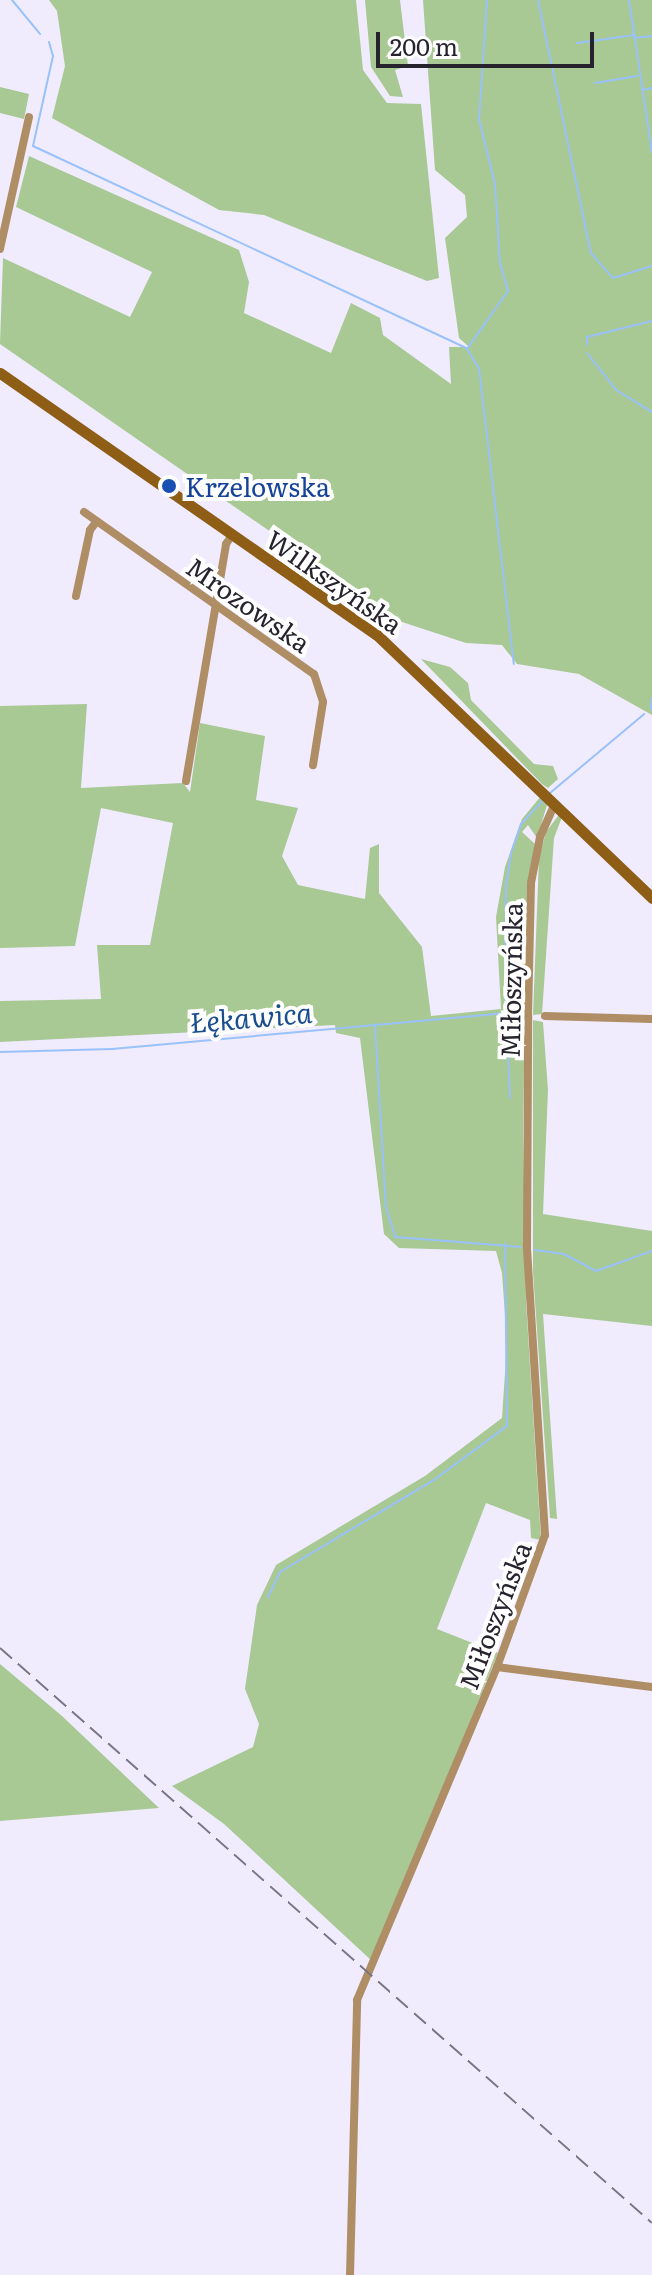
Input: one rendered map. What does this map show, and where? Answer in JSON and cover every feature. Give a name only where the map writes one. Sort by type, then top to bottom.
[{"type":"street","points":[[0,249],[29,117]]},
{"type":"street","name":"Wilkszyńska","points":[[0,373],[376,634],[652,898]]},
{"type":"street","name":"Mrozowska","points":[[84,512],[318,679],[323,702],[313,765]]},
{"type":"street","points":[[76,596],[90,530],[97,521]]},
{"type":"street","points":[[186,781],[226,544],[232,535]]},
{"type":"street","name":"Miłoszyńska","points":[[350,2275],[357,2000],[497,1667],[540,1558],[546,1529],[527,1245],[528,1016],[531,883],[540,837],[555,804]]},
{"type":"street","points":[[545,1016],[652,1019]]},
{"type":"street","points":[[497,1667],[652,1687]]},
{"type":"green space","points":[[49,0],[356,0],[363,70],[387,103],[421,104],[439,278],[427,281],[264,215],[219,210],[52,118],[65,66],[57,11]]},
{"type":"green space","points":[[365,0],[400,0],[408,66],[395,70],[403,97],[390,96],[371,67]]},
{"type":"green space","points":[[423,0],[652,0],[652,715],[579,674],[517,664],[502,645],[466,643],[399,621],[0,344],[3,258],[130,317],[152,272],[16,207],[29,156],[239,250],[249,282],[244,313],[331,353],[351,303],[380,318],[383,335],[451,384],[449,347],[469,347],[459,338],[445,238],[467,217],[465,195],[435,170]]},
{"type":"green space","points":[[0,87],[29,94],[24,119],[0,113]]},
{"type":"green space","points":[[421,659],[450,667],[468,683],[471,700],[534,764],[553,766],[558,779],[548,788],[542,784]]},
{"type":"green space","points":[[87,704],[81,788],[183,783],[190,792],[200,723],[265,736],[256,800],[298,808],[282,856],[298,885],[365,899],[370,848],[379,844],[379,893],[422,947],[431,1016],[501,1009],[496,917],[505,867],[522,819],[541,796],[547,805],[537,838],[528,825],[522,832],[535,844],[527,886],[523,1132],[526,1302],[541,1540],[531,1538],[530,1520],[486,1503],[437,1629],[498,1653],[372,1961],[224,1824],[172,1786],[253,1747],[259,1724],[245,1689],[257,1605],[276,1565],[425,1476],[502,1418],[507,1343],[502,1273],[496,1251],[399,1248],[384,1234],[360,1038],[336,1033],[335,1025],[0,1042],[0,1001],[101,999],[97,945],[150,945],[173,823],[101,808],[75,946],[0,948],[0,706]]},
{"type":"green space","points":[[558,816],[562,817],[554,838],[542,1014],[533,1015],[539,858],[546,832]]},
{"type":"green space","points":[[533,1020],[543,1022],[548,1090],[543,1214],[652,1231],[652,1326],[543,1314],[557,1519],[550,1518],[533,1272]]},
{"type":"green space","points":[[0,1664],[62,1716],[159,1808],[0,1821]]},
{"type":"waterway","points":[[12,0],[40,34]]},
{"type":"waterway","points":[[487,0],[479,119],[495,184],[500,263],[508,291],[467,349],[479,368],[514,664]]},
{"type":"waterway","points":[[538,0],[591,253],[613,278],[652,266]]},
{"type":"waterway","points":[[629,0],[652,152]]},
{"type":"waterway","points":[[577,43],[634,35]]},
{"type":"waterway","points":[[634,38],[652,36]]},
{"type":"waterway","points":[[49,42],[53,56],[33,146],[466,348]]},
{"type":"waterway","points":[[595,83],[637,76]]},
{"type":"waterway","points":[[642,90],[652,88]]},
{"type":"waterway","points":[[587,345],[587,337],[652,321]]},
{"type":"waterway","points":[[587,353],[616,390],[652,412]]},
{"type":"waterway","points":[[651,709],[652,698]]},
{"type":"waterway","points":[[550,793],[644,714]]},
{"type":"waterway","points":[[505,1000],[506,886],[511,853],[521,824],[543,800]]},
{"type":"waterway","points":[[506,1009],[510,1098]]},
{"type":"waterway","name":"Łękawica","points":[[0,1052],[112,1049],[506,1013]]},
{"type":"waterway","points":[[375,1024],[386,1207],[395,1237],[521,1247]]},
{"type":"waterway","points":[[268,1597],[280,1572],[434,1480],[507,1426],[505,1244]]},
{"type":"waterway","points":[[535,1250],[564,1254],[596,1271],[652,1251]]},
{"type":"railway","points":[[0,1648],[652,2223]]},
{"type":"place","name":"Krzelowska","points":[[169,486]]}]
